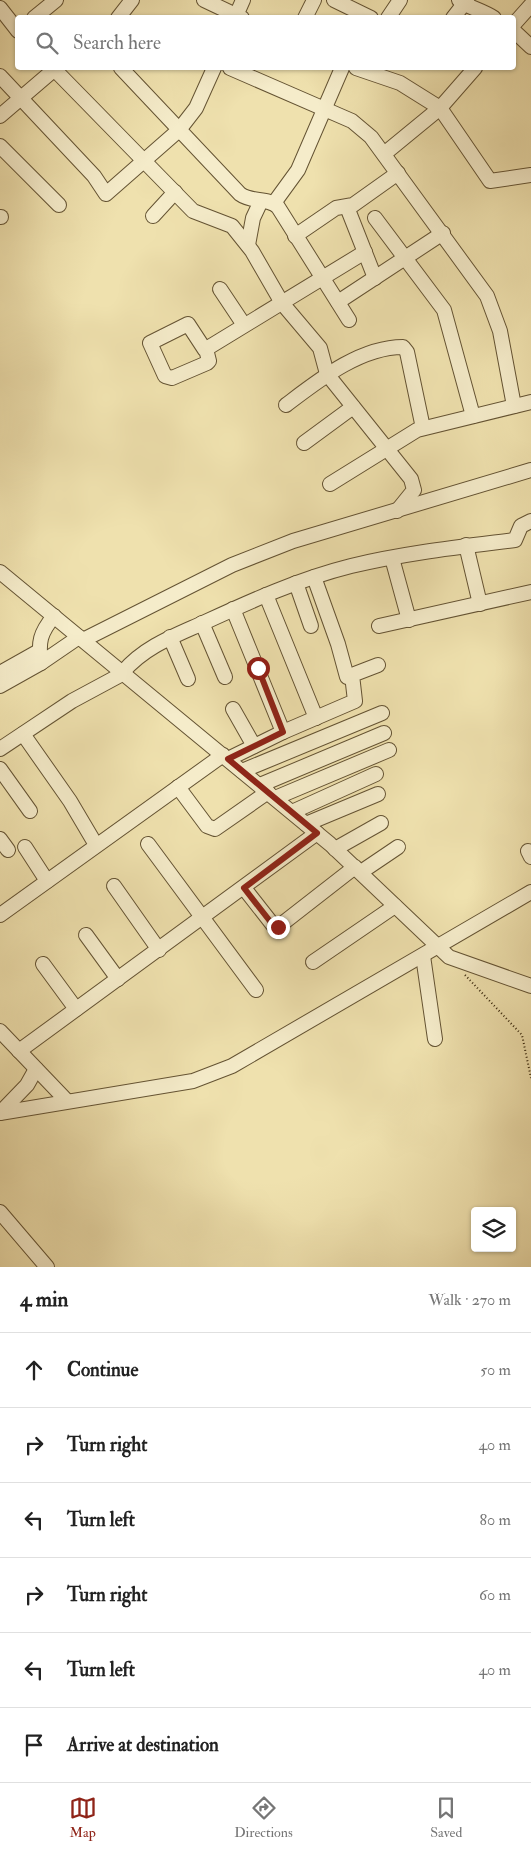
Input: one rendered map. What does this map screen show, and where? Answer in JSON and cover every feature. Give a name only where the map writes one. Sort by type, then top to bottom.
[{"type":"street","points":[[38,15],[56,0]]},
{"type":"street","points":[[120,15],[132,0]]},
{"type":"street","points":[[204,0],[234,15]]},
{"type":"street","points":[[239,15],[243,0]]},
{"type":"street","points":[[306,15],[314,0]]},
{"type":"street","points":[[334,0],[360,5],[368,15]]},
{"type":"street","points":[[390,15],[400,0]]},
{"type":"street","points":[[455,15],[463,1],[489,15]]},
{"type":"street","points":[[516,22],[531,5]]},
{"type":"street","points":[[0,8],[15,27]]},
{"type":"street","points":[[516,32],[522,36],[531,47]]},
{"type":"street","points":[[0,116],[53,70]]},
{"type":"street","points":[[57,70],[196,213],[232,226],[248,245],[282,303],[320,348],[327,374],[414,484],[411,496],[397,511]]},
{"type":"street","points":[[123,70],[240,194],[246,198],[268,202],[295,236],[350,320]]},
{"type":"street","points":[[0,76],[94,176],[106,194],[179,130],[196,108],[213,70]]},
{"type":"street","points":[[235,70],[325,109],[363,128],[443,233],[488,296],[500,330],[514,406]]},
{"type":"street","points":[[248,245],[253,218],[298,170],[341,70]]},
{"type":"street","points":[[362,70],[400,83],[440,108],[490,181],[531,176]]},
{"type":"street","points":[[384,154],[440,108],[473,70]]},
{"type":"street","points":[[0,146],[59,205]]},
{"type":"street","points":[[295,236],[336,208],[353,205],[398,173]]},
{"type":"street","points":[[153,216],[175,192]]},
{"type":"street","points":[[347,207],[374,278]]},
{"type":"street","points":[[375,218],[447,316],[473,416]]},
{"type":"street","points":[[338,302],[443,233]]},
{"type":"street","points":[[205,350],[365,252]]},
{"type":"street","points":[[220,289],[244,325]]},
{"type":"street","points":[[286,405],[327,374],[368,355],[403,347],[407,352],[423,428]]},
{"type":"street","points":[[330,484],[386,447],[406,435],[423,428],[531,402]]},
{"type":"street","points":[[304,443],[353,407]]},
{"type":"street","points":[[0,673],[84,641],[255,554],[531,470]]},
{"type":"street","points":[[0,748],[72,701],[123,672],[142,654],[170,637],[233,609],[296,583],[350,567],[466,545],[515,540],[521,526],[531,521]]},
{"type":"street","points":[[466,545],[480,604]]},
{"type":"street","points":[[392,558],[409,620]]},
{"type":"street","points":[[0,572],[312,828],[449,957],[531,986]]},
{"type":"street","points":[[314,578],[338,644],[347,676]]},
{"type":"street","points":[[296,583],[311,626]]},
{"type":"street","points":[[379,626],[531,592]]},
{"type":"street","points":[[266,595],[316,718]]},
{"type":"street","points":[[233,609],[283,732]]},
{"type":"street","points":[[40,657],[40,635],[54,616]]},
{"type":"street","points":[[202,623],[225,677]]},
{"type":"street","points":[[170,637],[188,679]]},
{"type":"street","points":[[0,686],[40,657]]},
{"type":"street","points":[[0,915],[178,787],[226,757],[354,701],[352,675],[378,665]]},
{"type":"street","points":[[234,709],[254,746]]},
{"type":"street","points":[[242,771],[382,713]]},
{"type":"street","points":[[178,787],[207,826],[215,829],[268,792],[384,733]]},
{"type":"street","points":[[23,734],[70,801],[96,845]]},
{"type":"street","points":[[268,792],[389,750]]},
{"type":"street","points":[[0,769],[30,811]]},
{"type":"street","points":[[292,812],[376,774]]},
{"type":"street","points":[[18,1051],[244,888],[312,828],[378,794]]},
{"type":"street","points":[[335,849],[381,823]]},
{"type":"street","points":[[148,844],[256,990]]},
{"type":"street","points":[[25,847],[47,880]]},
{"type":"street","points":[[244,888],[273,925],[278,927],[358,870],[398,847]]},
{"type":"street","points":[[114,886],[159,950]]},
{"type":"street","points":[[1,1109],[193,1081],[232,1066],[531,892]]},
{"type":"street","points":[[313,962],[395,906]]},
{"type":"street","points":[[86,935],[118,979]]},
{"type":"street","points":[[423,956],[434,1039]]},
{"type":"street","points":[[43,964],[76,1009]]},
{"type":"street","points":[[0,1031],[67,1100]]},
{"type":"street","points":[[1,1109],[27,1085],[36,1068]]},
{"type":"street","points":[[0,1212],[47,1267]]},
{"type":"path","points":[[462,972],[522,1035],[531,1078]]},
{"type":"route","points":[[258,668],[283,732],[228,759],[317,833],[244,888],[273,925],[278,927]]}]
